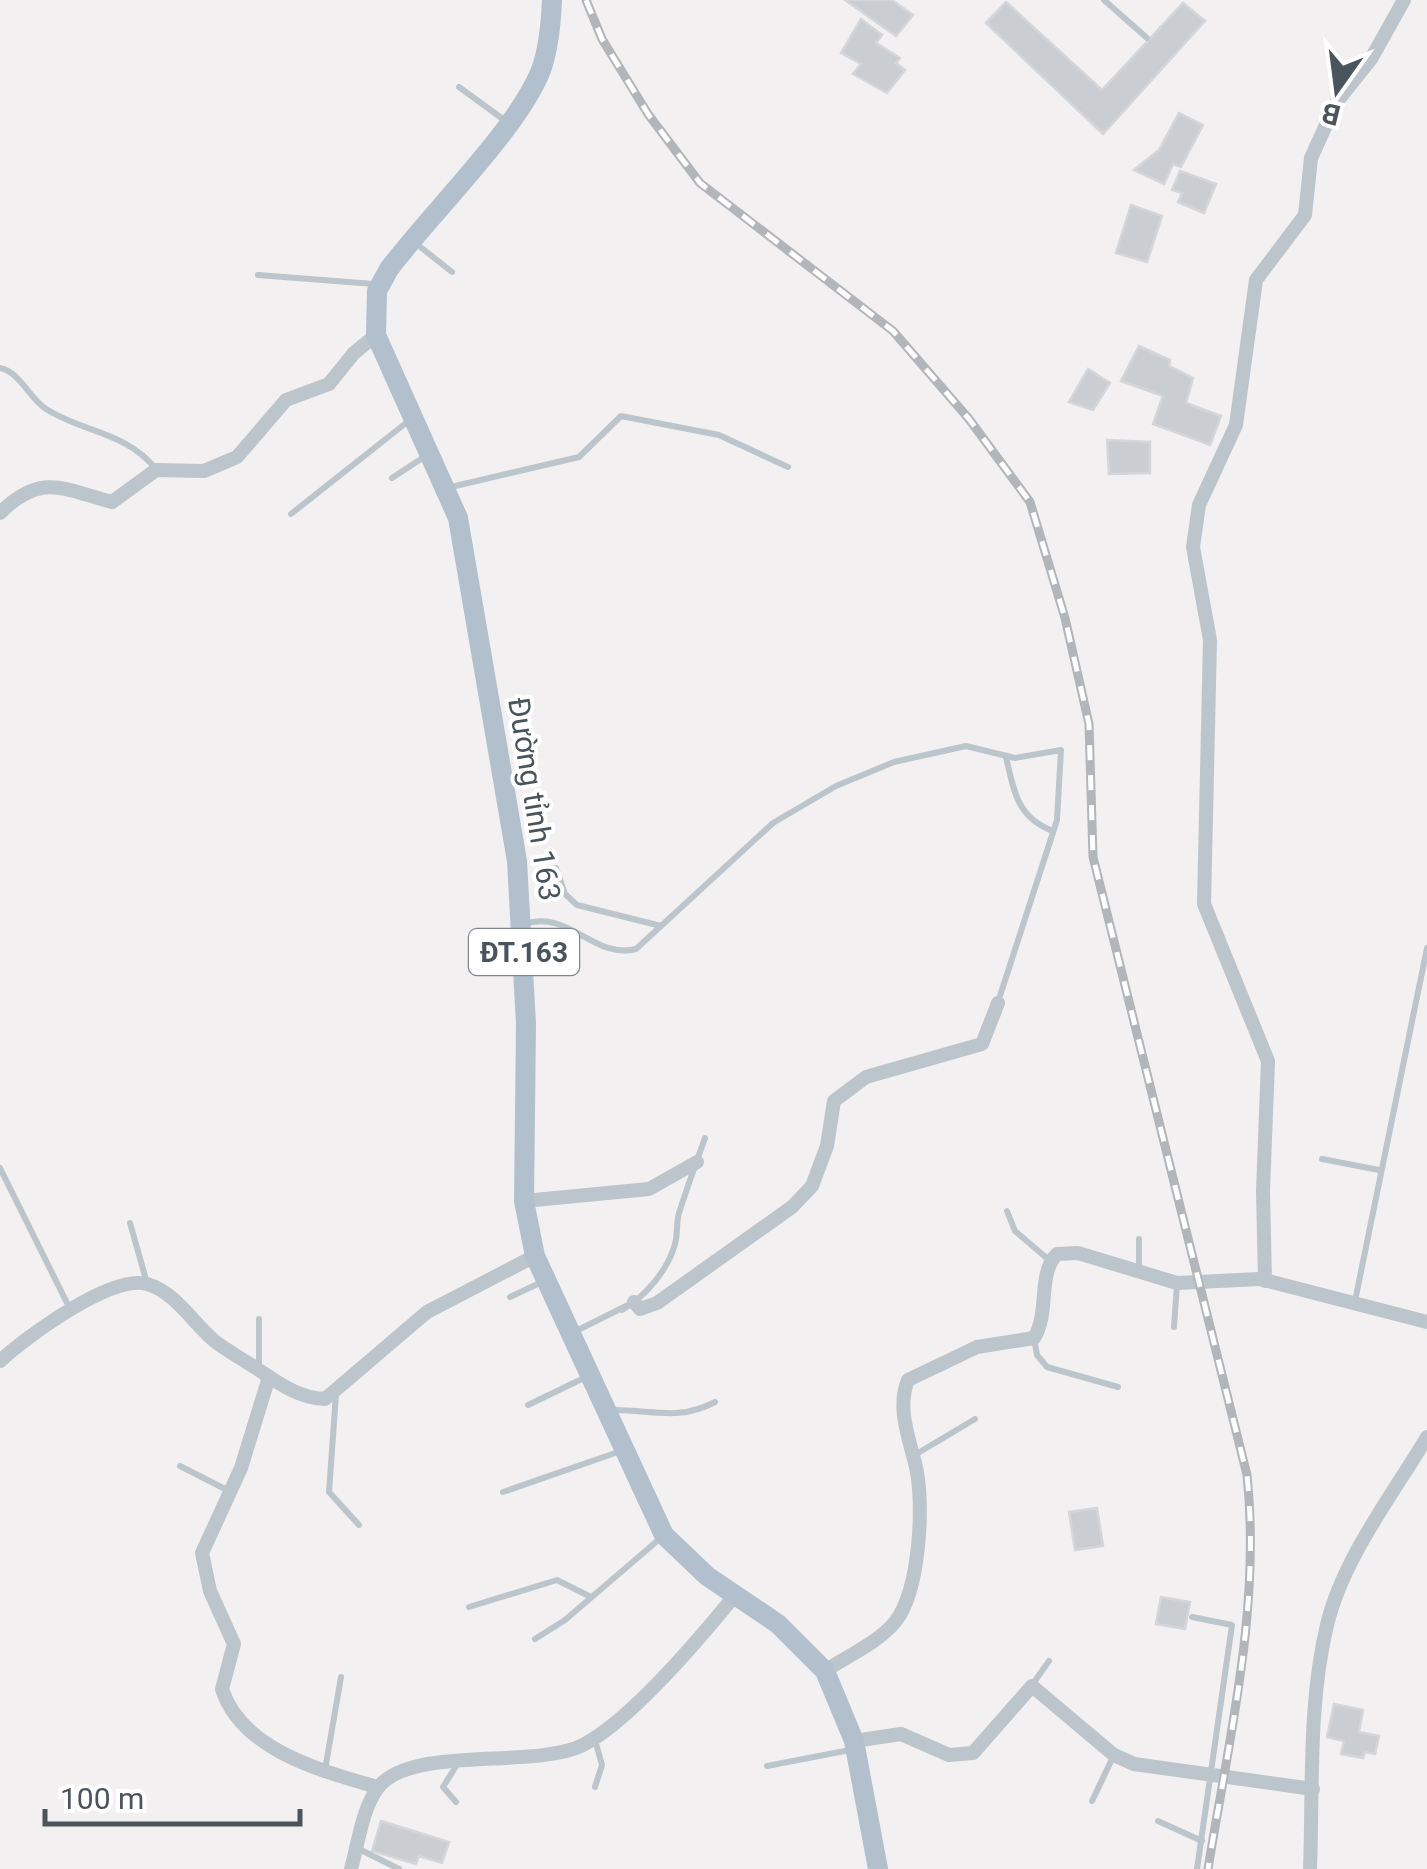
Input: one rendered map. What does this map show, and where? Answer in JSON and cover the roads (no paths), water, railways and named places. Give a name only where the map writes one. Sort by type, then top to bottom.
[{"type":"main road","points":[[380,284],[411,240],[508,123],[542,67],[552,0]]},
{"type":"main road","name":"Đường tỉnh 163","points":[[380,284],[374,312],[376,335],[458,518],[517,861],[523,924],[524,1201],[535,1256],[664,1535],[693,1564],[778,1624],[825,1671],[855,1745],[878,1869]]},
{"type":"street","points":[[1265,1280],[1263,1191],[1268,1061],[1204,904],[1210,640],[1193,546],[1199,505],[1236,425],[1256,280],[1305,214],[1311,158],[1336,103],[1371,59],[1404,0]]},
{"type":"street","points":[[0,513],[34,487],[65,488],[112,502],[156,470],[204,471],[222,466],[253,442],[286,400],[329,384],[354,352],[376,335]]},
{"type":"street","points":[[634,1302],[640,1309],[657,1303],[792,1207],[817,1173],[827,1146],[834,1100],[866,1077],[982,1044],[998,1003]]},
{"type":"street","points":[[524,1201],[648,1190],[696,1162]]},
{"type":"street","points":[[825,1671],[892,1626],[901,1615],[923,1505],[903,1406],[908,1380],[977,1347],[1034,1338],[1044,1314],[1050,1261],[1057,1254],[1078,1253],[1177,1284],[1242,1277],[1265,1280],[1427,1322]]},
{"type":"street","points":[[0,1361],[32,1332],[69,1308],[131,1285],[147,1284],[172,1300],[216,1342],[264,1374],[311,1398],[325,1399],[336,1394],[427,1312],[535,1256]]},
{"type":"street","points":[[264,1374],[230,1492],[202,1553],[210,1591],[234,1644],[222,1689],[224,1697],[262,1740],[324,1772],[378,1787],[418,1767],[554,1754],[594,1738],[692,1648],[736,1594]]},
{"type":"street","points":[[1310,1869],[1316,1694],[1327,1624],[1349,1571],[1427,1437]]},
{"type":"street","points":[[855,1745],[901,1734],[949,1754],[973,1754],[1032,1686],[1114,1755],[1134,1764],[1313,1789]]},
{"type":"street","points":[[351,1869],[378,1787]]},
{"type":"lane","points":[[1104,0],[1147,38]]},
{"type":"lane","points":[[459,87],[508,123]]},
{"type":"lane","points":[[411,240],[452,272]]},
{"type":"lane","points":[[258,275],[380,284]]},
{"type":"lane","points":[[0,368],[14,375],[47,410],[132,444],[156,470]]},
{"type":"lane","points":[[445,489],[579,456],[621,416],[719,435],[788,467]]},
{"type":"lane","points":[[291,514],[412,418]]},
{"type":"lane","points":[[392,478],[429,454]]},
{"type":"lane","points":[[523,924],[544,919],[564,924],[602,947],[624,952],[636,950],[773,824],[836,786],[932,752],[976,746],[1006,756],[1061,750],[1053,831],[998,1003]]},
{"type":"lane","points":[[1006,756],[1015,797],[1024,813],[1033,824],[1053,831]]},
{"type":"lane","points":[[556,868],[564,894],[577,905],[662,926]]},
{"type":"lane","points":[[1354,1302],[1427,948]]},
{"type":"lane","points":[[569,1336],[634,1302],[664,1268],[675,1243],[677,1219],[704,1138]]},
{"type":"lane","points":[[1322,1159],[1380,1170]]},
{"type":"lane","points":[[0,1168],[69,1308]]},
{"type":"lane","points":[[1007,1211],[1016,1231],[1050,1261]]},
{"type":"lane","points":[[130,1223],[147,1284]]},
{"type":"lane","points":[[1139,1239],[1139,1272]]},
{"type":"lane","points":[[510,1297],[545,1280]]},
{"type":"lane","points":[[1174,1328],[1177,1284]]},
{"type":"lane","points":[[260,1319],[264,1374]]},
{"type":"lane","points":[[1034,1338],[1037,1355],[1046,1367],[1118,1387]]},
{"type":"lane","points":[[528,1405],[588,1376]]},
{"type":"lane","points":[[336,1394],[329,1492],[359,1525]]},
{"type":"lane","points":[[603,1410],[647,1410],[682,1416],[715,1402]]},
{"type":"lane","points":[[913,1456],[975,1419]]},
{"type":"lane","points":[[503,1492],[622,1450]]},
{"type":"lane","points":[[180,1466],[230,1492]]},
{"type":"lane","points":[[536,1638],[664,1535]]},
{"type":"lane","points":[[470,1607],[557,1580],[591,1597]]},
{"type":"lane","points":[[1192,1617],[1232,1624],[1214,1776],[1197,1869]]},
{"type":"lane","points":[[1032,1686],[1050,1661]]},
{"type":"lane","points":[[324,1772],[341,1677]]},
{"type":"lane","points":[[594,1738],[602,1765],[596,1787]]},
{"type":"lane","points":[[766,1766],[855,1745]]},
{"type":"lane","points":[[1092,1801],[1114,1755]]},
{"type":"lane","points":[[456,1802],[444,1787],[458,1762]]},
{"type":"lane","points":[[1158,1821],[1202,1841]]},
{"type":"lane","points":[[357,1848],[399,1869]]},
{"type":"railway","points":[[586,0],[602,39],[648,114],[700,183],[893,331],[969,419],[1030,502],[1065,618],[1089,724],[1093,857],[1247,1475],[1250,1574],[1246,1624],[1208,1869]]}]
